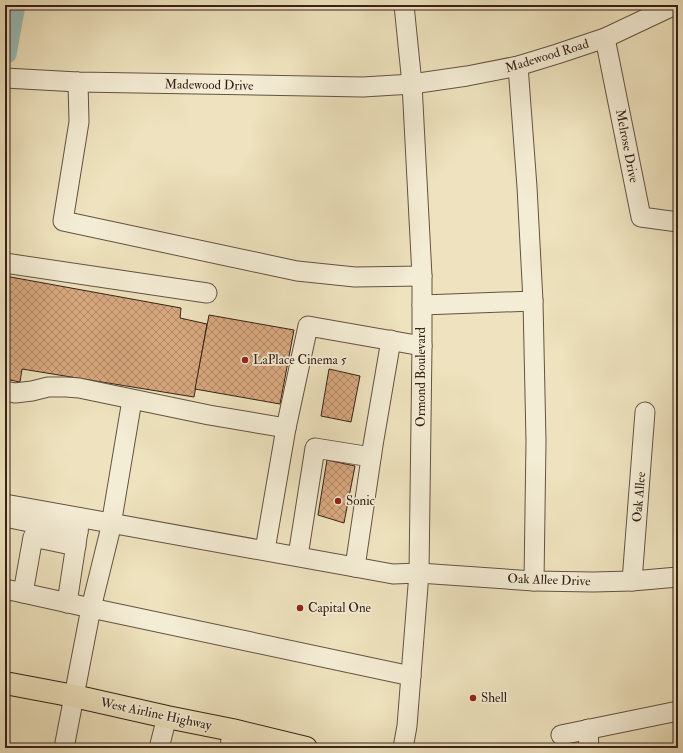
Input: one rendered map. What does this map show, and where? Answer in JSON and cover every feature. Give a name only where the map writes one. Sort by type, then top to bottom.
[{"type":"highway","name":"West Airline Highway","points":[[5,683],[74,696],[167,717],[231,739],[306,748]]},
{"type":"street","name":"Ormond Boulevard","points":[[403,748],[407,726],[420,573],[422,346],[422,276],[412,84],[404,5]]},
{"type":"street","name":"Madewood Road","points":[[412,84],[467,76],[518,66],[605,38],[675,5]]},
{"type":"street","name":"Melrose Drive","points":[[605,38],[641,217],[678,222]]},
{"type":"street","points":[[518,66],[527,187],[533,301],[536,441],[534,581]]},
{"type":"street","name":"Madewood Drive","points":[[5,78],[78,82],[363,87],[412,84]]},
{"type":"street","points":[[78,82],[79,122],[63,221],[297,271],[355,277],[422,276]]},
{"type":"street","points":[[5,263],[207,293]]},
{"type":"street","points":[[422,305],[533,301]]},
{"type":"street","points":[[265,550],[286,428],[308,326],[422,346]]},
{"type":"street","points":[[355,567],[371,457],[391,340]]},
{"type":"street","points":[[5,391],[15,393],[48,387],[79,388],[209,415],[286,428]]},
{"type":"street","points":[[64,748],[91,608],[111,523],[132,400]]},
{"type":"street","name":"Oak Allee","points":[[632,581],[646,412]]},
{"type":"street","points":[[298,556],[315,448],[371,457]]},
{"type":"street","points":[[5,504],[78,532]]},
{"type":"street","points":[[5,518],[78,532]]},
{"type":"street","name":"Oak Allee Drive","points":[[78,532],[111,523],[393,574],[420,573],[534,581],[593,582],[632,581],[678,577]]},
{"type":"street","points":[[78,532],[33,537],[14,591],[411,676]]},
{"type":"street","points":[[67,603],[78,532]]},
{"type":"street","points":[[561,735],[678,711]]},
{"type":"street","points":[[159,748],[167,717]]},
{"type":"street","points":[[588,729],[589,748]]},
{"type":"building","points":[[5,276],[181,308],[180,318],[207,324],[194,397],[22,369],[20,382],[5,379]]},
{"type":"building","name":"LaPlace Cinema 5","points":[[209,315],[294,330],[280,404],[195,389]]},
{"type":"building","points":[[329,369],[360,376],[351,422],[321,416]]},
{"type":"building","points":[[327,460],[355,466],[344,523],[318,515]]},
{"type":"waterway","points":[[9,55],[18,5]]},
{"type":"place","name":"LaPlace Cinema 5","points":[[245,360]]},
{"type":"place","name":"Sonic","points":[[338,501]]},
{"type":"place","name":"Capital One","points":[[300,608]]},
{"type":"place","name":"Shell","points":[[473,698]]}]
